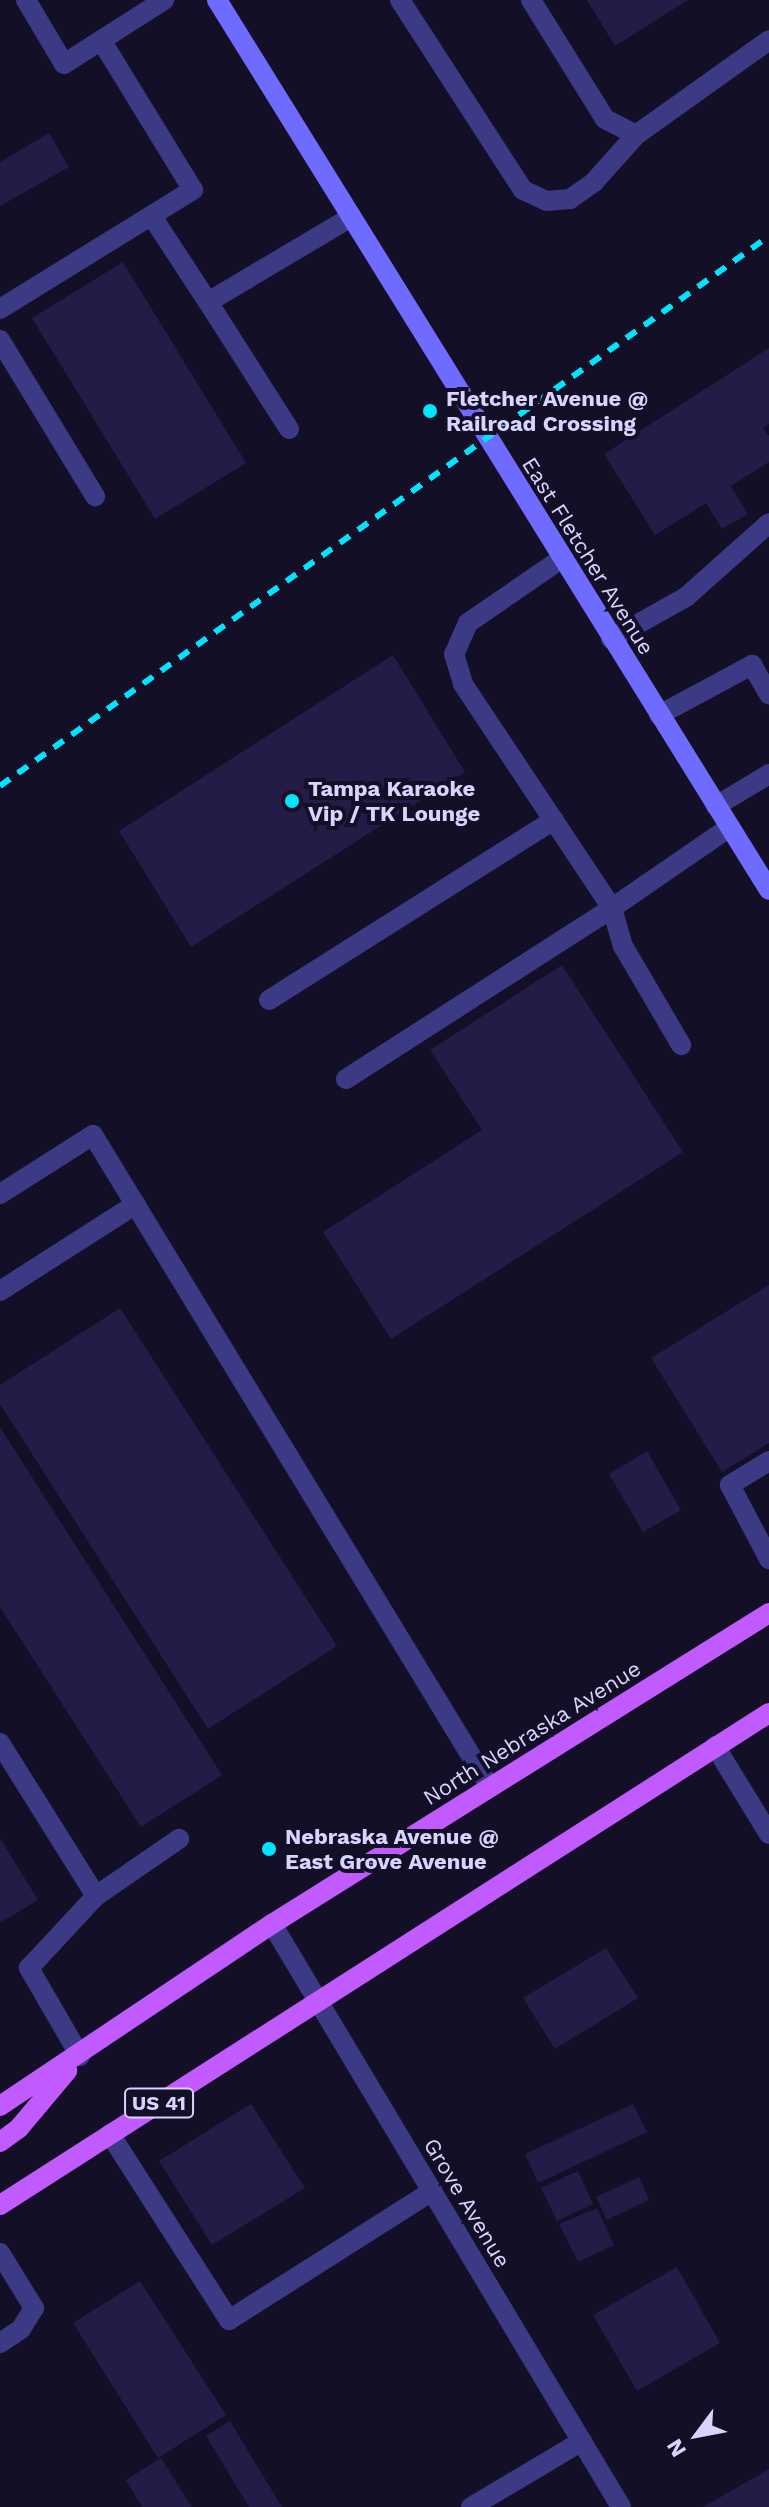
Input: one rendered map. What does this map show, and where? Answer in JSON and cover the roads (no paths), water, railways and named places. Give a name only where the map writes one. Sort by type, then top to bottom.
[{"type":"main road","name":"East Fletcher Avenue","points":[[217,0],[769,890]]},
{"type":"main road","name":"North Nebraska Avenue","points":[[0,2106],[80,2056],[272,1924],[769,1613]]},
{"type":"main road","name":"US 41","points":[[0,2205],[769,1713]]},
{"type":"main road","points":[[0,2142],[19,2128],[80,2056]]},
{"type":"street","points":[[26,0],[64,64],[164,0]]},
{"type":"street","points":[[400,0],[523,190],[547,201],[570,199],[594,182],[636,135],[769,40]]},
{"type":"street","points":[[531,0],[605,119],[636,135]]},
{"type":"street","points":[[0,309],[153,218],[193,190],[101,40]]},
{"type":"street","points":[[208,302],[351,217]]},
{"type":"street","points":[[153,218],[289,429]]},
{"type":"street","points":[[0,340],[95,496]]},
{"type":"street","points":[[611,639],[686,597],[769,523]]},
{"type":"street","points":[[561,559],[468,623],[454,654],[463,684],[612,908],[623,946],[681,1045]]},
{"type":"street","points":[[659,715],[752,665],[769,694]]},
{"type":"street","points":[[716,806],[769,774]]},
{"type":"street","points":[[269,1000],[554,820]]},
{"type":"street","points":[[346,1079],[612,908],[730,827]]},
{"type":"street","points":[[0,1194],[93,1135],[490,1787]]},
{"type":"street","points":[[0,1291],[136,1204]]},
{"type":"street","points":[[769,1461],[730,1485],[769,1559]]},
{"type":"street","points":[[0,1743],[96,1896]]},
{"type":"street","points":[[715,1746],[769,1834]]},
{"type":"street","points":[[80,2056],[29,1968],[96,1896],[179,1839]]},
{"type":"street","name":"Grove Avenue","points":[[272,1924],[621,2507]]},
{"type":"street","points":[[110,2134],[229,2320],[432,2191]]},
{"type":"street","points":[[0,2253],[34,2308],[21,2329],[0,2343]]},
{"type":"street","points":[[471,2507],[582,2441]]},
{"type":"railway","points":[[0,786],[769,236]]},
{"type":"place","name":"Fletcher Avenue @ Railroad Crossing","points":[[430,411]]},
{"type":"place","name":"Tampa Karaoke Vip / TK Lounge","points":[[292,801]]},
{"type":"place","name":"Nebraska Avenue @ East Grove Avenue","points":[[269,1849]]}]
